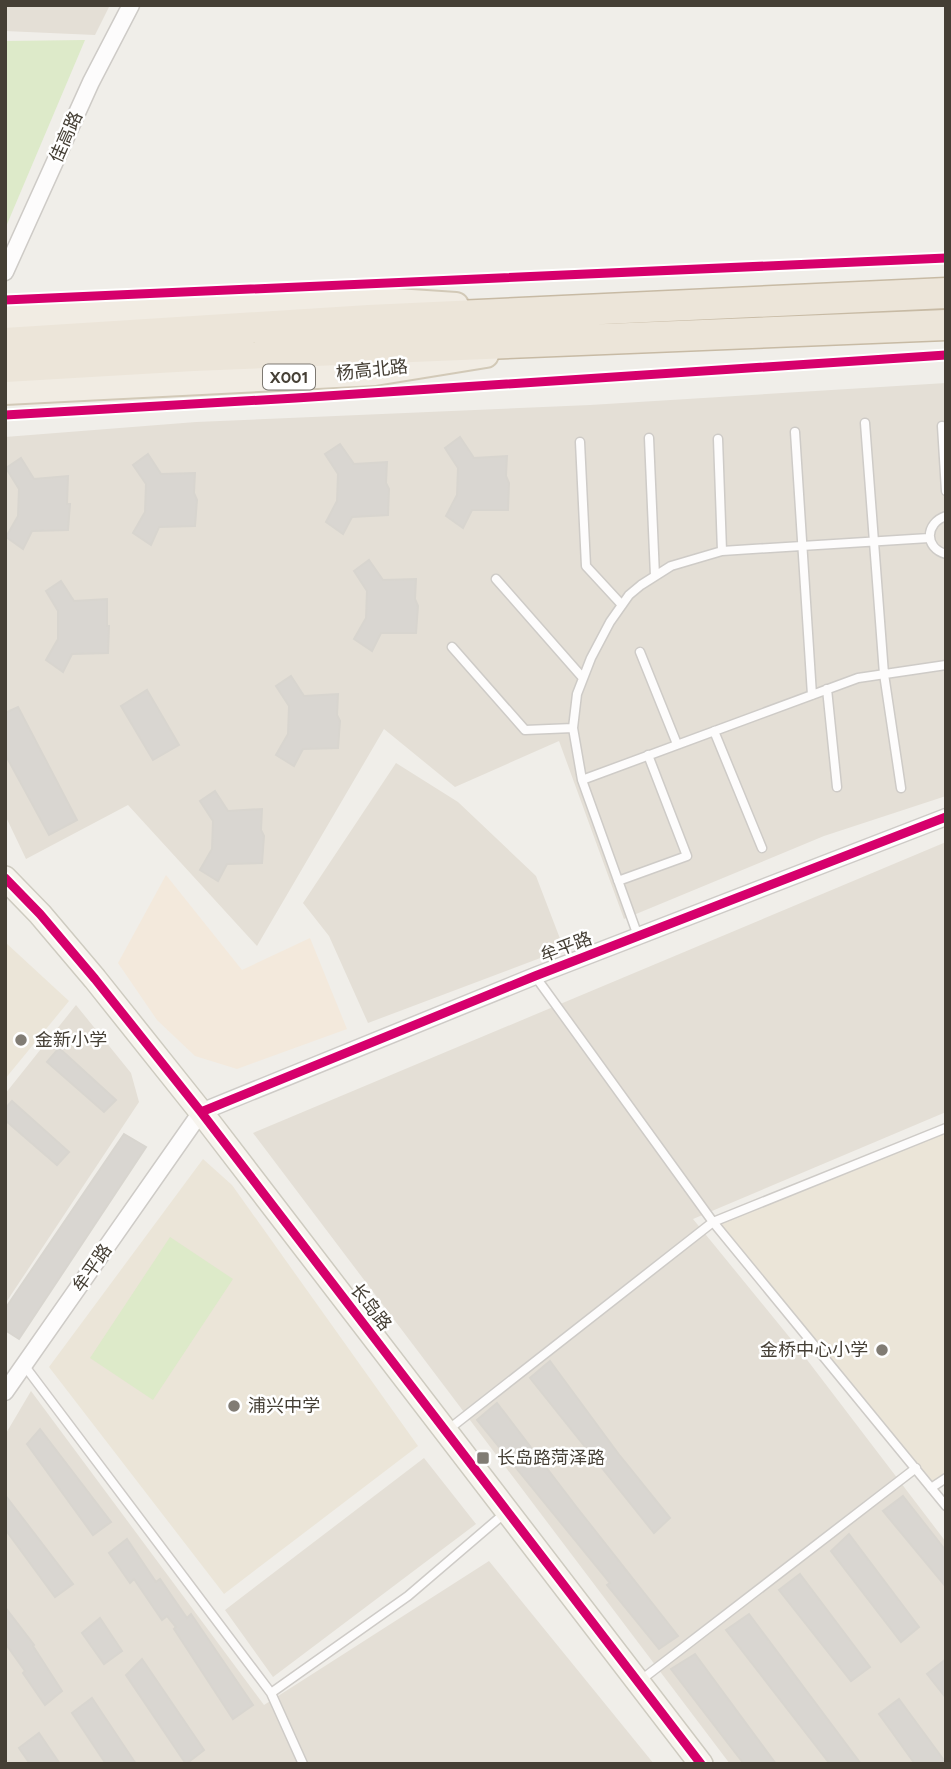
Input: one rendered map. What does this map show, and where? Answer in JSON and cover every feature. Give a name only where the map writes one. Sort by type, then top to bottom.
[{"type":"highway","name":"杨高北路","points":[[5,367],[369,335],[569,311],[946,293]]},
{"type":"highway","name":"杨高北路","points":[[5,343],[369,335],[570,342],[946,325]]},
{"type":"main road","name":"杨高北路","points":[[5,318],[366,299],[569,311]]},
{"type":"main road","name":"杨高北路","points":[[5,391],[375,373],[570,342]]},
{"type":"street","name":"佳高路","points":[[5,272],[91,82],[131,5]]},
{"type":"street","name":"牟平路","points":[[5,1392],[201,1112],[535,976],[946,817]]},
{"type":"street","name":"长岛路","points":[[5,878],[40,914],[87,970],[201,1112],[701,1764]]},
{"type":"lane","points":[[865,423],[884,674],[901,788]]},
{"type":"lane","points":[[942,426],[946,491]]},
{"type":"lane","points":[[795,432],[812,695]]},
{"type":"lane","points":[[649,438],[655,576]]},
{"type":"lane","points":[[718,439],[722,551]]},
{"type":"lane","points":[[580,442],[586,566],[622,605]]},
{"type":"lane","points":[[946,516],[936,520],[929,538],[935,550],[946,554]]},
{"type":"lane","points":[[638,936],[582,780],[573,728],[577,694],[583,678],[610,622],[622,605],[641,584],[671,566],[722,551],[929,538]]},
{"type":"lane","points":[[496,579],[583,678]]},
{"type":"lane","points":[[452,647],[525,730],[573,728]]},
{"type":"lane","points":[[640,652],[677,744]]},
{"type":"lane","points":[[582,780],[858,678],[946,664]]},
{"type":"lane","points":[[827,689],[837,787]]},
{"type":"lane","points":[[714,731],[762,848]]},
{"type":"lane","points":[[618,881],[687,856],[648,755]]},
{"type":"lane","points":[[535,976],[713,1222],[946,1506]]},
{"type":"lane","points":[[446,1431],[713,1222],[946,1128]]},
{"type":"lane","points":[[24,1365],[271,1693],[303,1764]]},
{"type":"lane","points":[[638,1682],[916,1468]]},
{"type":"lane","points":[[932,1488],[946,1478]]},
{"type":"lane","points":[[271,1693],[408,1596],[507,1511]]},
{"type":"shaded area","points":[[5,5],[110,5],[95,35],[5,31]]},
{"type":"shaded area","points":[[946,383],[946,796],[824,836],[624,919],[559,741],[455,787],[384,729],[257,946],[128,805],[26,859],[5,815],[5,437],[196,422],[590,405]]},
{"type":"shaded area","points":[[396,763],[458,802],[536,876],[564,949],[368,1023],[329,936],[303,903]]},
{"type":"shaded area","points":[[946,842],[946,1112],[693,1219],[795,1344],[946,1542],[946,1764],[730,1764],[253,1133]]},
{"type":"shaded area","points":[[166,875],[242,970],[310,938],[347,1029],[237,1069],[195,1056],[157,1020],[118,963]]},
{"type":"shaded area","name":"金新小学","points":[[5,942],[69,1001],[5,1079]]},
{"type":"shaded area","points":[[76,1005],[131,1073],[139,1102],[5,1304],[5,1094]]},
{"type":"shaded area","name":"金桥中心小学","points":[[946,1128],[946,1478],[931,1488],[713,1222]]},
{"type":"shaded area","name":"浦兴中学","points":[[203,1159],[232,1185],[418,1446],[224,1594],[49,1367]]},
{"type":"shaded area","points":[[31,1391],[264,1705],[489,1561],[654,1764],[5,1764],[5,1435]]},
{"type":"shaded area","points":[[424,1458],[476,1524],[273,1677],[225,1610]]},
{"type":"green space","points":[[85,40],[5,229],[5,41]]},
{"type":"green space","points":[[170,1237],[233,1279],[153,1400],[90,1358]]},
{"type":"building","points":[[460,437],[474,458],[507,456],[506,476],[509,483],[508,510],[472,510],[463,528],[446,516],[457,495],[458,468],[445,448]]},
{"type":"building","points":[[340,444],[354,464],[387,462],[386,483],[389,489],[388,515],[352,517],[343,534],[326,522],[337,501],[338,474],[325,454]]},
{"type":"building","points":[[148,454],[161,474],[195,473],[194,493],[197,500],[195,526],[159,527],[151,545],[133,533],[145,512],[146,484],[133,465]]},
{"type":"building","points":[[21,458],[34,479],[68,476],[67,504],[70,504],[68,530],[32,531],[23,549],[6,537],[18,516],[19,489],[6,468]]},
{"type":"building","points":[[369,560],[383,580],[416,579],[415,599],[418,606],[416,633],[381,633],[372,651],[354,639],[366,618],[367,591],[354,571]]},
{"type":"building","points":[[61,581],[74,601],[107,599],[109,626],[108,653],[72,654],[63,672],[46,660],[58,639],[58,611],[46,591]]},
{"type":"building","points":[[291,676],[304,696],[338,694],[337,715],[340,721],[338,748],[303,749],[294,766],[276,755],[288,734],[289,706],[276,686]]},
{"type":"building","points":[[147,690],[179,745],[153,760],[121,706]]},
{"type":"building","points":[[18,707],[77,820],[49,835],[5,754],[5,713]]},
{"type":"building","points":[[215,791],[228,811],[262,809],[261,830],[264,836],[262,863],[227,864],[218,881],[200,870],[212,849],[213,821],[200,801]]},
{"type":"building","points":[[59,1048],[116,1100],[104,1112],[47,1062]]},
{"type":"building","points":[[12,1101],[69,1152],[57,1165],[5,1120],[5,1109]]},
{"type":"building","points":[[124,1134],[146,1147],[19,1339],[5,1330],[5,1309]]},
{"type":"building","points":[[550,1361],[670,1518],[654,1533],[530,1378]]},
{"type":"building","points":[[497,1403],[678,1636],[659,1649],[607,1585],[610,1583],[477,1420]]},
{"type":"building","points":[[40,1429],[111,1522],[93,1535],[27,1444]]},
{"type":"building","points":[[5,1495],[73,1584],[55,1597],[5,1529]]},
{"type":"building","points":[[903,1496],[946,1551],[946,1587],[883,1511]]},
{"type":"building","points":[[849,1534],[919,1627],[901,1642],[831,1551]]},
{"type":"building","points":[[127,1539],[156,1582],[160,1579],[187,1618],[191,1614],[253,1705],[233,1719],[174,1629],[176,1627],[167,1616],[162,1620],[134,1579],[130,1583],[109,1553]]},
{"type":"building","points":[[800,1574],[870,1667],[851,1681],[779,1590]]},
{"type":"building","points":[[5,1607],[34,1645],[62,1691],[45,1705],[5,1643]]},
{"type":"building","points":[[749,1614],[861,1764],[830,1764],[726,1630]]},
{"type":"building","points":[[100,1618],[122,1651],[104,1664],[82,1633]]},
{"type":"building","points":[[695,1654],[776,1764],[744,1764],[671,1669]]},
{"type":"building","points":[[142,1659],[204,1750],[186,1764],[126,1675]]},
{"type":"building","points":[[946,1659],[946,1698],[927,1674]]},
{"type":"building","points":[[92,1698],[136,1764],[106,1764],[72,1713]]},
{"type":"building","points":[[899,1699],[946,1764],[915,1764],[879,1714]]},
{"type":"building","points":[[39,1733],[60,1764],[30,1764],[19,1748]]},
{"type":"cycle path","points":[[5,300],[946,258]]},
{"type":"cycle path","points":[[5,415],[946,355]]},
{"type":"cycle path","points":[[201,1112],[535,976],[946,817]]},
{"type":"cycle path","points":[[5,878],[40,914],[95,979],[201,1112],[701,1764]]},
{"type":"place","name":"金新小学","points":[[21,1040]]},
{"type":"place","name":"金桥中心小学","points":[[882,1350]]},
{"type":"place","name":"浦兴中学","points":[[234,1406]]},
{"type":"place","name":"长岛路菏泽路","points":[[483,1458]]}]
